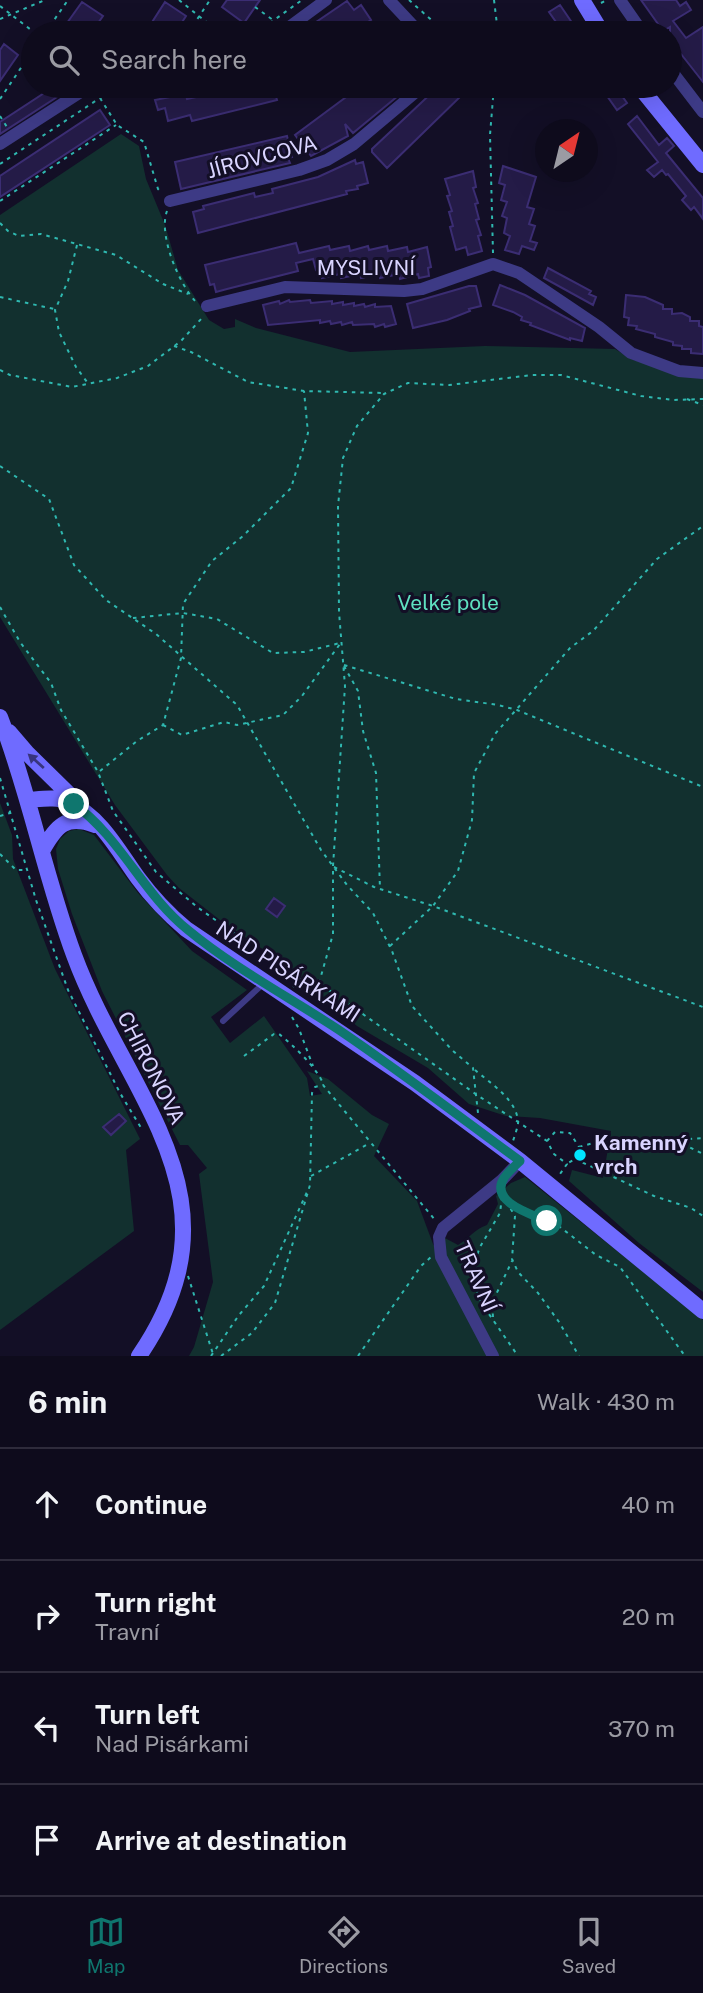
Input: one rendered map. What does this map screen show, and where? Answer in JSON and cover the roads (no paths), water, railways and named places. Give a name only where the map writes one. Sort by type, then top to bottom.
[{"type":"street","points":[[297,21],[326,0]]},
{"type":"street","points":[[388,0],[408,21]]},
{"type":"street","points":[[582,0],[595,21]]},
{"type":"street","points":[[620,0],[635,21]]},
{"type":"street","points":[[682,85],[703,112]]},
{"type":"street","points":[[0,144],[71,98]]},
{"type":"street","name":"JÍROVCOVA","points":[[170,201],[299,170],[327,160],[354,144],[409,98]]},
{"type":"street","points":[[649,98],[703,165]]},
{"type":"street","name":"MYSLIVNÍ","points":[[203,306],[285,287],[404,291],[422,289],[493,264],[519,273],[599,327],[631,354],[679,371],[703,373]]},
{"type":"street","points":[[1,719],[21,747],[101,828]]},
{"type":"street","name":"CHIRONOVA","points":[[1,719],[79,970],[166,1141],[180,1195],[183,1236],[177,1274],[161,1317],[139,1356]]},
{"type":"street","name":"NAD PISÁRKAMI","points":[[28,800],[55,798],[68,802],[101,828],[150,893],[175,920],[207,945],[415,1083],[520,1161],[703,1311]]},
{"type":"street","points":[[42,850],[55,830],[67,822],[81,821],[101,828]]},
{"type":"street","name":"TRAVNÍ","points":[[493,1356],[439,1249],[439,1237],[443,1228],[502,1180],[520,1161]]},
{"type":"lane","points":[[223,1021],[265,982]]},
{"type":"place","name":"Kamenný vrch","points":[[580,1155]]},
{"type":"park label","name":"Velké pole","points":[[448,603]]}]
